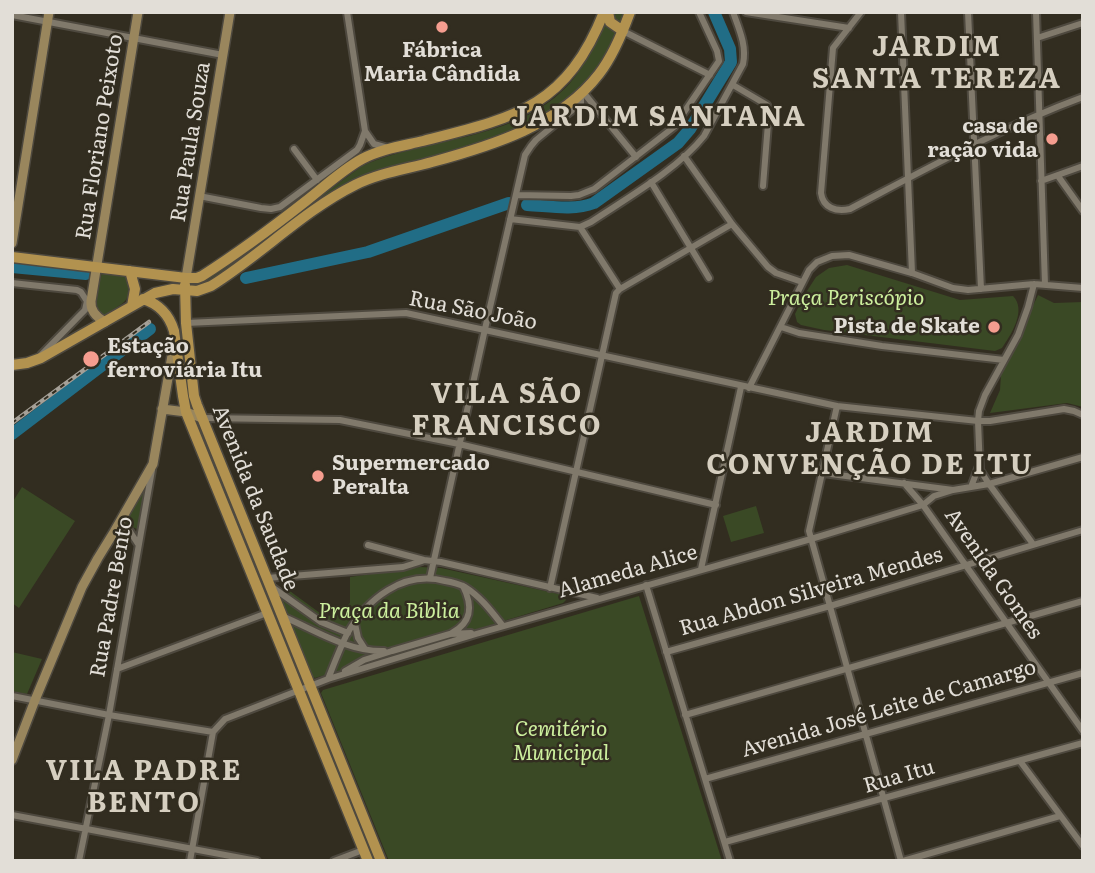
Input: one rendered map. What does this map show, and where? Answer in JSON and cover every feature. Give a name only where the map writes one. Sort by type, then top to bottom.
[{"type":"main road","points":[[606,12],[610,22],[623,31]]},
{"type":"main road","points":[[12,257],[197,278],[288,215],[354,164],[372,154],[486,125],[536,103],[561,84],[590,43],[606,12]]},
{"type":"main road","points":[[12,365],[37,359],[155,293],[173,289],[197,291],[219,281],[351,187],[374,177],[462,154],[512,136],[546,119],[592,83],[606,64],[630,12]]},
{"type":"main road","points":[[130,271],[135,289],[132,306]]},
{"type":"main road","name":"Avenida da Saudade","points":[[186,278],[186,323],[194,396],[381,861]]},
{"type":"main road","name":"Avenida da Saudade","points":[[143,299],[155,304],[171,321],[186,412],[368,861]]},
{"type":"main road","points":[[256,585],[271,610],[281,615]]},
{"type":"street","name":"Rua Floriano Peixoto","points":[[96,267],[138,12]]},
{"type":"street","name":"Rua Paula Souza","points":[[186,278],[230,12]]},
{"type":"street","points":[[346,12],[365,131],[374,144],[390,148]]},
{"type":"street","points":[[516,195],[579,195],[594,189],[674,127],[719,61],[699,12]]},
{"type":"street","points":[[510,219],[580,227],[651,182],[695,146],[704,136],[743,64],[744,44],[733,12]]},
{"type":"street","points":[[746,12],[849,28]]},
{"type":"street","points":[[861,12],[833,48],[821,193],[826,205],[832,209],[849,209],[974,144],[1039,113],[1083,97]]},
{"type":"street","points":[[968,12],[981,289]]},
{"type":"street","points":[[1036,12],[1045,285]]},
{"type":"street","points":[[900,14],[912,274]]},
{"type":"street","points":[[12,15],[49,17],[133,38],[223,55]]},
{"type":"street","points":[[12,243],[49,17]]},
{"type":"street","points":[[1037,38],[1083,23]]},
{"type":"street","points":[[623,31],[710,75]]},
{"type":"street","points":[[733,85],[767,105],[769,111],[763,186]]},
{"type":"street","points":[[582,92],[636,157]]},
{"type":"street","points":[[430,578],[527,150],[581,103],[582,92]]},
{"type":"street","points":[[199,196],[261,208],[276,208],[357,150],[365,131]]},
{"type":"street","points":[[294,149],[317,180]]},
{"type":"street","points":[[684,156],[732,224],[768,267],[776,273],[802,282]]},
{"type":"street","points":[[1041,181],[1083,166]]},
{"type":"street","points":[[1058,176],[1083,211]]},
{"type":"street","points":[[651,182],[709,278]]},
{"type":"street","points":[[550,588],[616,293],[732,224]]},
{"type":"street","points":[[580,227],[620,289]]},
{"type":"street","points":[[701,569],[745,387],[781,327],[802,282],[817,262],[832,256],[849,255],[953,288],[968,290],[1034,284],[1083,288]]},
{"type":"street","points":[[37,359],[89,304],[96,267]]},
{"type":"street","points":[[12,282],[77,290],[96,316],[105,322]]},
{"type":"street","points":[[1033,544],[983,476],[979,466],[978,421],[985,395],[1021,326],[1034,284]]},
{"type":"street","name":"Rua São João","points":[[186,323],[406,313],[837,407],[978,421],[1064,409],[1083,415]]},
{"type":"street","points":[[781,327],[799,333],[882,346],[1004,360]]},
{"type":"street","name":"Rua Padre Bento","points":[[79,861],[109,715],[175,339]]},
{"type":"street","points":[[837,407],[809,531],[902,861],[1059,816]]},
{"type":"street","points":[[162,409],[186,412],[202,418],[333,419],[459,444],[716,505]]},
{"type":"street","points":[[823,473],[953,490],[989,484],[1083,457]]},
{"type":"street","points":[[12,760],[82,587],[153,464]]},
{"type":"street","points":[[971,487],[979,466]]},
{"type":"street","name":"Avenida Gomes","points":[[904,483],[923,505],[1083,731]]},
{"type":"street","name":"Avenida Gomes","points":[[912,485],[923,505]]},
{"type":"street","name":"Alameda Alice","points":[[213,732],[225,719],[328,679],[598,598],[811,539],[923,505],[934,496],[953,490]]},
{"type":"street","points":[[114,532],[122,528],[129,530],[139,546]]},
{"type":"street","name":"Rua Abdon Silveira Mendes","points":[[666,652],[1083,530]]},
{"type":"street","points":[[368,545],[598,598]]},
{"type":"street","points":[[267,581],[403,567],[424,560]]},
{"type":"street","points":[[328,679],[355,622],[368,606],[385,592],[408,580],[430,578],[463,586],[487,606],[503,626]]},
{"type":"street","points":[[267,581],[321,622],[348,632]]},
{"type":"street","points":[[646,585],[730,861]]},
{"type":"street","points":[[338,676],[364,660],[450,634],[463,626],[469,614],[469,603],[463,586]]},
{"type":"street","points":[[685,715],[1083,601]]},
{"type":"street","points":[[117,669],[267,613]]},
{"type":"street","points":[[298,623],[307,613]]},
{"type":"street","points":[[281,615],[343,644],[366,650],[392,651]]},
{"type":"street","points":[[355,622],[358,638],[366,650]]},
{"type":"street","points":[[450,634],[476,634]]},
{"type":"street","name":"Avenida José Leite de Camargo","points":[[705,779],[1083,673]]},
{"type":"street","points":[[12,696],[213,732],[190,861]]},
{"type":"street","name":"Rua Itu","points":[[725,842],[1083,743]]},
{"type":"street","points":[[1020,761],[1083,846]]},
{"type":"street","points":[[12,815],[257,861]]},
{"type":"street","points":[[334,861],[363,850]]},
{"type":"green space","points":[[609,12],[626,12],[612,45],[592,75],[575,92],[543,116],[508,134],[374,173],[215,279],[203,286],[189,288],[189,283],[212,276],[362,166],[388,156],[499,127],[525,117],[549,102],[570,83],[582,67]]},
{"type":"green space","name":"Praça Periscópio","points":[[847,265],[960,300],[1013,296],[1018,308],[1016,322],[1002,348],[995,351],[824,330],[797,322],[795,314],[816,277],[829,268]]},
{"type":"green space","points":[[102,273],[128,275],[129,284],[126,300],[105,315],[99,314],[97,304]]},
{"type":"green space","points":[[1038,295],[1054,303],[1083,302],[1083,407],[1067,403],[990,413],[1000,390],[1001,375]]},
{"type":"green space","points":[[22,487],[75,521],[19,608],[12,603],[12,503]]},
{"type":"green space","points":[[144,491],[139,530],[124,523]]},
{"type":"green space","points":[[756,506],[764,533],[731,542],[723,516]]},
{"type":"green space","name":"Praça da Bíblia","points":[[420,567],[441,568],[563,595],[566,600],[315,678],[310,675],[278,596],[283,586],[324,616],[342,615],[343,609],[350,603],[350,577]]},
{"type":"green space","name":"Cemitério Municipal","points":[[639,596],[722,861],[389,861],[321,693],[323,690]]},
{"type":"green space","points":[[12,652],[42,659],[27,694],[12,691]]},
{"type":"waterway","points":[[527,205],[569,207],[594,203],[678,143],[690,129],[731,62],[730,49],[714,12]]},
{"type":"waterway","points":[[246,278],[368,252],[509,203]]},
{"type":"waterway","points":[[12,267],[86,274]]},
{"type":"waterway","points":[[12,434],[150,329]]},
{"type":"railway","points":[[12,423],[149,322]]},
{"type":"place","name":"Fábrica Maria Cândida","points":[[442,27]]},
{"type":"place","name":"casa de ração vida","points":[[1052,139]]},
{"type":"place","name":"Pista de Skate","points":[[994,327]]},
{"type":"place","name":"Estação ferroviária Itu","points":[[91,359]]},
{"type":"place","name":"Supermercado Peralta","points":[[318,476]]},
{"type":"district","name":"JARDIM SANTA TEREZA","points":[[937,64]]},
{"type":"district","name":"JARDIM SANTANA","points":[[659,118]]},
{"type":"district","name":"VILA SÃO FRANCISCO","points":[[507,411]]},
{"type":"district","name":"JARDIM CONVENÇÃO DE ITU","points":[[870,450]]},
{"type":"district","name":"VILA PADRE BENTO","points":[[144,788]]}]
